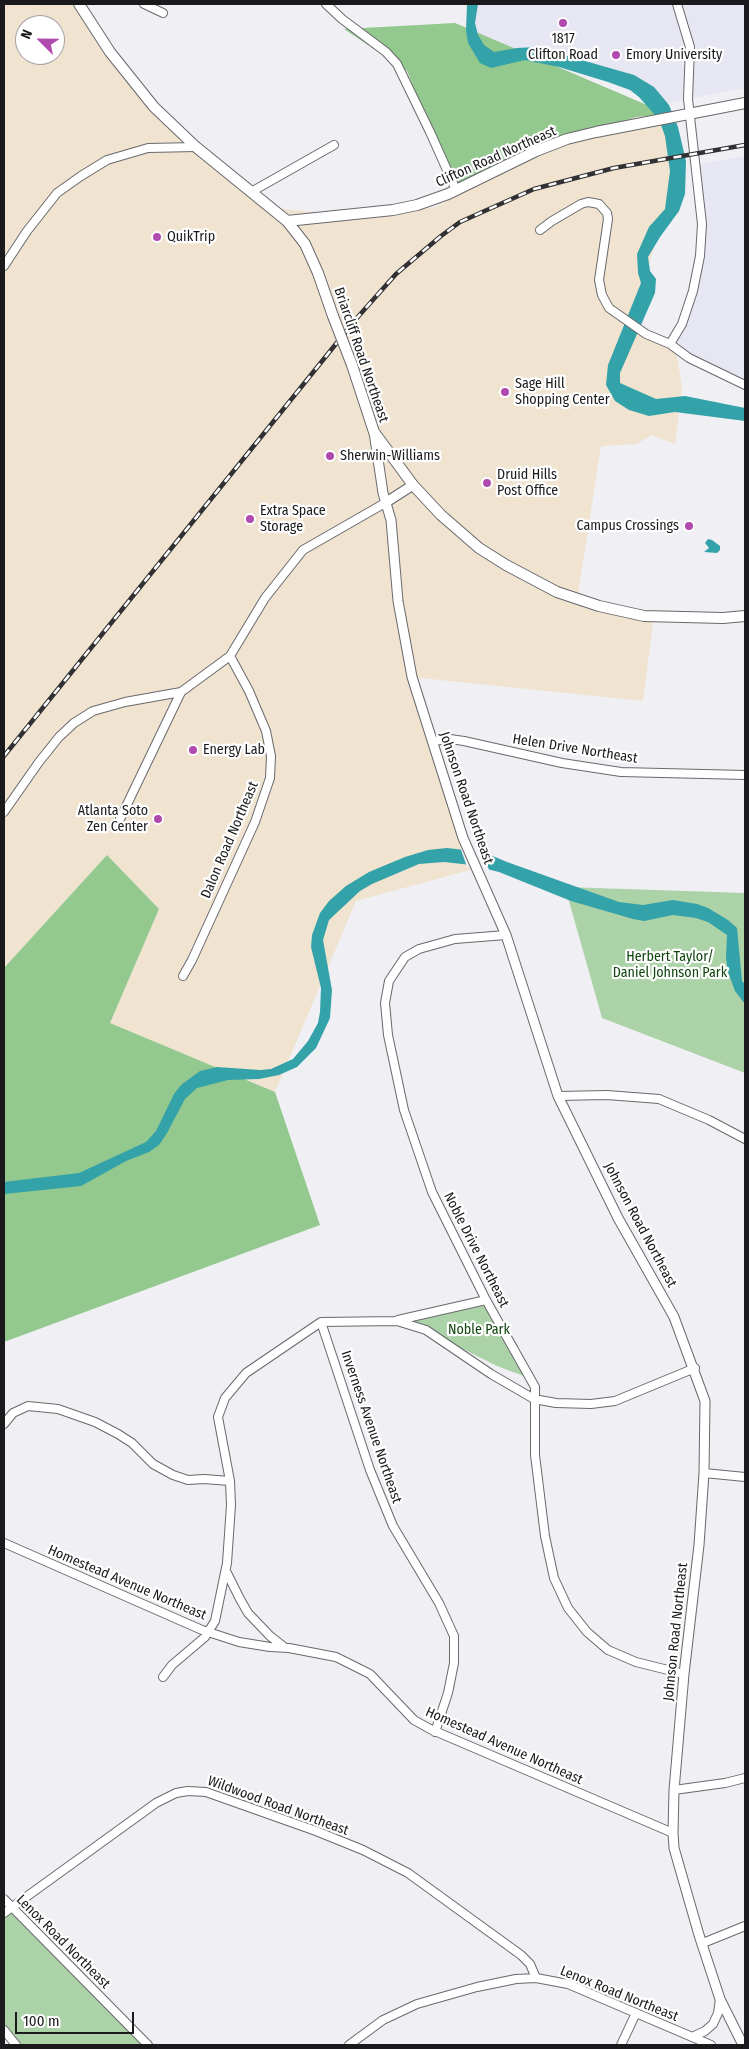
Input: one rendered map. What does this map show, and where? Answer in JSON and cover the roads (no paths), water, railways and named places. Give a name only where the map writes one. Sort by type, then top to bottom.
[{"type":"main road","name":"Briarcliff Road Northeast","points":[[79,4],[110,52],[154,107],[196,147],[286,221],[305,244],[318,273],[352,365],[374,432],[413,484],[441,515],[479,548],[506,565],[557,592],[599,606],[644,616],[723,618],[745,616]]},
{"type":"main road","name":"Clifton Road Northeast","points":[[286,221],[399,209],[425,203],[553,144],[618,127],[745,103]]},
{"type":"street","points":[[144,4],[163,13]]},
{"type":"street","points":[[326,4],[342,19],[386,52],[397,64],[456,190]]},
{"type":"street","points":[[670,344],[682,324],[688,308],[697,274],[702,238],[700,201],[688,91],[690,47],[677,4]]},
{"type":"street","points":[[251,192],[334,145]]},
{"type":"street","points":[[4,266],[27,231],[57,193],[81,176],[107,160],[148,148],[196,147]]},
{"type":"street","points":[[540,230],[581,204],[595,202],[603,208],[608,219],[599,280],[605,301],[614,313],[646,334],[670,344],[708,369],[745,385]]},
{"type":"street","name":"Johnson Road Northeast","points":[[374,432],[386,503],[391,520],[404,644],[412,677],[463,838],[506,935],[558,1096],[618,1218],[674,1317],[695,1368],[705,1401],[704,1473],[699,1545],[684,1674],[674,1790],[673,1833],[674,1848],[720,1999],[743,2045]]},
{"type":"street","points":[[4,812],[39,762],[74,722],[93,711],[125,702],[181,692],[230,656],[265,598],[303,550],[386,503],[413,484]]},
{"type":"street","name":"Dalon Road Northeast","points":[[183,976],[255,822],[270,778],[272,756],[266,732],[249,691],[230,656]]},
{"type":"street","points":[[120,819],[181,692]]},
{"type":"street","name":"Helen Drive Northeast","points":[[432,741],[450,739],[464,741],[562,763],[621,772],[745,775]]},
{"type":"street","name":"Noble Drive Northeast","points":[[506,935],[455,939],[419,949],[405,957],[389,981],[385,1003],[388,1035],[404,1110],[432,1192],[486,1300],[536,1387],[534,1399],[535,1455],[545,1536],[554,1578],[568,1608],[586,1632],[608,1650],[636,1662],[684,1674]]},
{"type":"street","points":[[558,1096],[607,1095],[660,1099],[745,1138]]},
{"type":"street","points":[[163,1677],[172,1665],[209,1632],[215,1621],[226,1571],[230,1539],[230,1481],[218,1417],[225,1398],[246,1373],[321,1322],[397,1321],[486,1300]]},
{"type":"street","points":[[397,1321],[426,1330],[491,1374],[534,1399],[556,1403],[591,1404],[615,1401],[695,1368]]},
{"type":"street","name":"Inverness Avenue Northeast","points":[[321,1322],[370,1470],[393,1526],[439,1603],[454,1636],[454,1663],[448,1693],[436,1732]]},
{"type":"street","points":[[4,1424],[13,1413],[28,1406],[58,1409],[103,1426],[132,1443],[154,1464],[173,1475],[188,1480],[230,1481]]},
{"type":"street","points":[[704,1473],[745,1477]]},
{"type":"street","name":"Homestead Avenue Northeast","points":[[4,1543],[209,1632],[239,1642],[285,1648],[336,1658],[370,1674],[414,1720],[436,1732],[673,1833]]},
{"type":"street","points":[[226,1571],[248,1613],[270,1636],[285,1648]]},
{"type":"street","points":[[674,1790],[726,1783],[745,1778]]},
{"type":"street","name":"Wildwood Road Northeast","points":[[4,1913],[156,1803],[176,1793],[188,1791],[206,1792],[316,1831],[363,1850],[408,1873],[522,1955],[530,1964],[536,1978]]},
{"type":"street","name":"Lenox Road Northeast","points":[[4,1899],[148,2045]]},
{"type":"street","points":[[703,1943],[745,1926]]},
{"type":"street","name":"Lenox Road Northeast","points":[[349,2045],[382,2020],[417,2004],[477,1987],[516,1979],[536,1978],[568,1984],[711,2045]]},
{"type":"street","points":[[692,2037],[705,2031],[712,2024],[718,2013],[720,1999]]},
{"type":"street","points":[[621,2045],[636,2013]]},
{"type":"street","points":[[4,2030],[16,2045]]},
{"type":"water","points":[[467,4],[478,4],[475,23],[478,35],[484,45],[494,52],[536,47],[634,75],[654,87],[669,105],[678,127],[686,161],[685,194],[679,211],[648,257],[650,271],[656,279],[655,293],[620,373],[620,383],[656,399],[685,396],[745,408],[745,421],[675,412],[649,416],[629,410],[615,401],[606,385],[608,365],[641,283],[638,273],[637,254],[649,227],[665,209],[670,171],[665,136],[661,125],[639,97],[630,90],[608,82],[559,67],[525,60],[491,68],[480,63],[468,43],[466,31]]},
{"type":"water","points":[[708,539],[720,546],[720,550],[717,553],[704,552],[709,548],[705,543]]},
{"type":"water","points":[[447,848],[483,852],[619,902],[643,905],[673,900],[708,908],[737,928],[742,981],[745,984],[745,1004],[735,991],[728,972],[726,958],[727,935],[708,922],[696,918],[673,915],[644,921],[633,919],[571,901],[499,872],[471,865],[444,862],[419,864],[360,891],[329,920],[323,940],[332,990],[330,1018],[316,1048],[297,1067],[279,1075],[259,1079],[228,1080],[197,1088],[185,1099],[159,1145],[149,1152],[126,1161],[81,1186],[4,1194],[4,1182],[79,1173],[146,1142],[156,1131],[174,1094],[181,1085],[200,1071],[217,1067],[271,1069],[293,1059],[308,1041],[318,1023],[321,988],[311,947],[312,935],[320,913],[329,901],[346,886],[369,872],[405,857],[428,850]]},
{"type":"railway","points":[[4,756],[356,319],[396,274],[441,236],[460,222],[534,189],[614,168],[745,145]]},
{"type":"place","name":"1817 Clifton Road","points":[[563,23]]},
{"type":"place","name":"Emory University","points":[[616,55]]},
{"type":"place","name":"QuikTrip","points":[[157,237]]},
{"type":"place","name":"Sage Hill Shopping Center","points":[[505,392]]},
{"type":"place","name":"Sherwin-Williams","points":[[330,456]]},
{"type":"place","name":"Druid Hills Post Office","points":[[487,483]]},
{"type":"place","name":"Extra Space Storage","points":[[250,519]]},
{"type":"place","name":"Campus Crossings","points":[[689,526]]},
{"type":"place","name":"Energy Lab","points":[[193,750]]},
{"type":"place","name":"Atlanta Soto Zen Center","points":[[158,819]]},
{"type":"park label","name":"Herbert Taylor/ Daniel Johnson Park","points":[[670,966]]},
{"type":"park label","name":"Noble Park","points":[[479,1330]]}]
